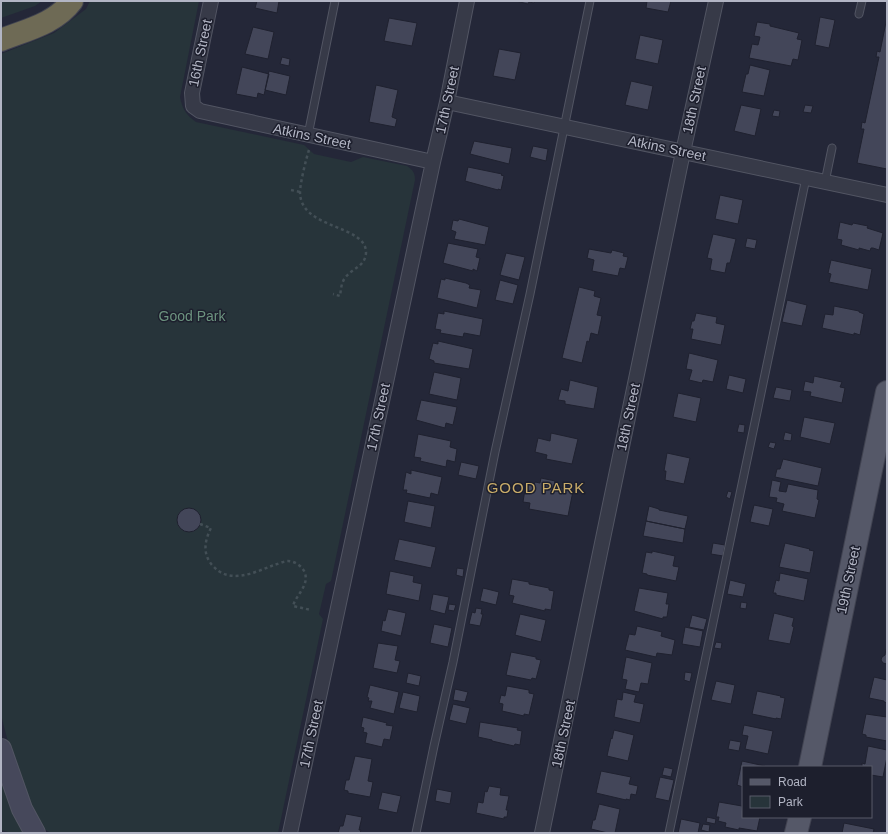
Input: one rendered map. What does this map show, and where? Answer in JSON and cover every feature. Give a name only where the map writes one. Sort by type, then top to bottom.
[{"type":"highway","points":[[5,36],[41,26],[56,16],[72,1]]},
{"type":"main road","name":"19th Street","points":[[810,766],[887,392]]},
{"type":"main road","points":[[1,749],[22,809],[34,833]]},
{"type":"main road","points":[[796,833],[800,818]]},
{"type":"street","name":"16th Street","points":[[193,106],[192,93],[211,1]]},
{"type":"street","name":"17th Street","points":[[290,833],[447,102],[467,1]]},
{"type":"street","name":"18th Street","points":[[542,833],[683,152],[716,1]]},
{"type":"street","name":"Atkins Street","points":[[447,102],[887,195]]},
{"type":"street","name":"Atkins Street","points":[[193,106],[200,111],[210,114],[433,162]]},
{"type":"lane","points":[[308,135],[335,1]]},
{"type":"lane","points":[[416,833],[455,654],[495,452],[530,294],[590,1]]},
{"type":"lane","points":[[859,14],[862,1]]},
{"type":"lane","points":[[825,182],[832,148]]},
{"type":"lane","points":[[669,833],[806,178]]},
{"type":"path","points":[[309,149],[300,192],[305,207],[315,218],[359,238],[365,248],[366,253],[360,266],[345,278],[340,296],[333,294]]},
{"type":"path","points":[[291,190],[300,192]]},
{"type":"path","points":[[200,524],[211,528],[206,539],[207,554],[210,562],[221,573],[235,577],[243,576],[288,561],[302,568],[306,579],[305,585],[296,597],[293,606],[311,610]]},
{"type":"green space","points":[[1,1],[42,1],[35,6],[1,18]]},
{"type":"green space","name":"Good Park","points":[[90,1],[199,1],[180,97],[185,111],[196,122],[304,145],[314,154],[351,162],[363,157],[407,166],[415,175],[331,581],[326,584],[319,614],[323,619],[278,833],[51,833],[44,829],[38,822],[22,782],[4,728],[1,714],[1,54],[54,33],[86,9]]},
{"type":"green space","points":[[1,774],[22,832],[8,832],[1,830]]},
{"type":"building","points":[[257,1],[279,1],[277,13],[255,8]]},
{"type":"building","points":[[516,1],[535,1],[534,3],[529,2],[528,4]]},
{"type":"building","points":[[647,1],[671,1],[668,12],[646,8]]},
{"type":"building","points":[[820,17],[835,20],[829,48],[815,45]]},
{"type":"building","points":[[887,17],[887,169],[857,163],[864,129],[861,129],[862,122],[865,123],[879,57],[876,57],[877,51],[880,52]]},
{"type":"building","points":[[389,18],[417,23],[412,46],[384,41]]},
{"type":"building","points":[[757,22],[770,24],[770,26],[799,33],[797,39],[802,40],[798,60],[793,59],[791,66],[749,58],[752,44],[758,45],[760,37],[754,36]]},
{"type":"building","points":[[253,27],[274,32],[268,59],[245,54]]},
{"type":"building","points":[[640,35],[663,40],[658,64],[635,59]]},
{"type":"building","points":[[499,49],[521,53],[515,80],[493,76]]},
{"type":"building","points":[[282,57],[290,59],[289,66],[280,64]]},
{"type":"building","points":[[750,65],[770,70],[764,96],[742,92],[746,74],[748,74]]},
{"type":"building","points":[[242,67],[269,74],[264,95],[258,93],[257,98],[236,94]]},
{"type":"building","points":[[269,71],[290,76],[286,95],[265,90]]},
{"type":"building","points":[[631,81],[653,86],[648,110],[625,105]]},
{"type":"building","points":[[376,85],[398,90],[392,117],[397,119],[395,127],[369,122]]},
{"type":"building","points":[[741,105],[761,109],[755,136],[734,131]]},
{"type":"building","points":[[805,105],[813,106],[811,113],[803,112]]},
{"type":"building","points":[[774,110],[780,111],[779,117],[772,116]]},
{"type":"building","points":[[474,141],[512,148],[509,164],[470,154]]},
{"type":"building","points":[[533,146],[548,149],[546,161],[530,157]]},
{"type":"building","points":[[468,167],[502,174],[501,175],[504,176],[501,190],[465,181]]},
{"type":"building","points":[[720,195],[743,200],[738,224],[715,219]]},
{"type":"building","points":[[459,219],[489,227],[485,245],[454,239],[456,232],[451,230],[453,220],[458,221]]},
{"type":"building","points":[[840,222],[852,225],[853,223],[868,226],[867,228],[883,233],[879,250],[871,248],[870,251],[859,248],[859,250],[841,245],[842,240],[837,239]]},
{"type":"building","points":[[713,234],[736,239],[730,263],[727,263],[725,273],[710,270],[712,259],[707,258]]},
{"type":"building","points":[[747,238],[757,240],[755,249],[745,247]]},
{"type":"building","points":[[448,243],[478,249],[476,257],[480,258],[477,271],[443,263]]},
{"type":"building","points":[[589,249],[611,253],[612,250],[624,253],[623,256],[628,257],[625,269],[620,268],[618,276],[592,271],[594,260],[587,258]]},
{"type":"building","points":[[506,253],[525,257],[519,280],[500,275]]},
{"type":"building","points":[[831,260],[872,269],[868,290],[829,282],[831,274],[828,273]]},
{"type":"building","points":[[445,278],[466,283],[470,285],[469,288],[481,290],[477,308],[437,298],[441,279],[445,280]]},
{"type":"building","points":[[500,280],[518,285],[513,304],[495,300]]},
{"type":"building","points":[[579,287],[595,291],[594,296],[601,298],[597,315],[602,316],[598,335],[591,333],[589,342],[587,341],[582,363],[562,358]]},
{"type":"building","points":[[787,300],[807,305],[802,326],[782,322]]},
{"type":"building","points":[[834,306],[859,311],[864,314],[860,335],[822,328],[825,314],[833,315]]},
{"type":"building","points":[[444,311],[483,319],[480,336],[464,333],[463,337],[440,333],[441,330],[435,329],[438,313],[444,314]]},
{"type":"building","points":[[696,313],[717,317],[716,323],[725,325],[721,345],[691,339],[693,329],[690,329]]},
{"type":"building","points":[[438,341],[473,349],[469,369],[434,363],[434,361],[429,359],[433,343],[438,344]]},
{"type":"building","points":[[689,353],[718,360],[713,382],[703,380],[702,383],[689,380],[692,370],[686,369]]},
{"type":"building","points":[[434,372],[461,378],[457,400],[429,394]]},
{"type":"building","points":[[729,375],[746,379],[743,393],[726,389]]},
{"type":"building","points":[[814,376],[842,382],[840,387],[845,388],[842,403],[810,396],[811,392],[803,391],[805,381],[813,383]]},
{"type":"building","points":[[570,380],[598,387],[594,409],[565,404],[565,401],[558,400],[561,389],[568,391]]},
{"type":"building","points":[[776,387],[792,390],[790,401],[773,398]]},
{"type":"building","points":[[678,393],[701,398],[696,422],[673,417]]},
{"type":"building","points":[[421,400],[457,407],[453,425],[446,423],[445,428],[416,420]]},
{"type":"building","points":[[804,417],[835,423],[830,444],[800,437]]},
{"type":"building","points":[[739,424],[745,425],[744,433],[737,432]]},
{"type":"building","points":[[785,432],[792,434],[791,441],[783,440]]},
{"type":"building","points":[[551,433],[578,439],[572,464],[546,459],[547,455],[535,452],[538,438],[550,441]]},
{"type":"building","points":[[418,434],[451,441],[450,447],[457,449],[455,462],[447,460],[446,467],[420,461],[421,458],[414,457]]},
{"type":"building","points":[[770,442],[776,443],[774,449],[768,447]]},
{"type":"building","points":[[667,453],[690,458],[684,484],[665,480],[666,471],[664,471]]},
{"type":"building","points":[[783,459],[822,468],[818,486],[775,477],[777,469],[780,469]]},
{"type":"building","points":[[461,462],[479,466],[476,479],[458,475]]},
{"type":"building","points":[[411,470],[442,477],[438,495],[431,493],[430,498],[406,493],[407,490],[403,490],[406,472],[411,474]]},
{"type":"building","points":[[541,478],[555,481],[554,486],[573,491],[568,516],[529,509],[530,503],[523,502],[526,483],[534,485],[535,482],[540,483]]},
{"type":"building","points":[[772,480],[781,482],[779,491],[786,492],[788,484],[818,490],[817,499],[819,500],[815,518],[782,511],[784,504],[776,502],[777,498],[769,497]]},
{"type":"building","points":[[728,491],[732,492],[730,499],[726,497]]},
{"type":"building","points":[[408,501],[435,506],[431,528],[404,522]]},
{"type":"building","points":[[754,505],[773,509],[769,526],[750,522]]},
{"type":"building","points":[[649,506],[659,510],[688,516],[685,529],[646,521]]},
{"type":"building","points":[[189,508],[197,512],[201,520],[197,528],[189,532],[181,528],[177,520],[181,512]]},
{"type":"building","points":[[646,521],[685,529],[683,543],[643,536]]},
{"type":"building","points":[[399,539],[436,547],[431,568],[394,560]]},
{"type":"building","points":[[713,543],[725,545],[723,556],[711,554]]},
{"type":"building","points":[[785,543],[814,551],[810,573],[779,567]]},
{"type":"building","points":[[652,551],[675,556],[673,566],[679,567],[676,581],[642,573],[646,552],[652,553]]},
{"type":"building","points":[[457,568],[464,569],[463,577],[456,575]]},
{"type":"building","points":[[390,571],[414,576],[413,582],[422,584],[419,601],[386,594]]},
{"type":"building","points":[[780,573],[808,579],[804,601],[773,593],[776,580],[779,581]]},
{"type":"building","points":[[512,579],[529,582],[529,584],[549,588],[549,590],[554,591],[551,610],[545,609],[545,611],[512,603],[514,596],[509,595]]},
{"type":"building","points":[[730,580],[746,584],[743,597],[727,594]]},
{"type":"building","points":[[483,588],[499,592],[496,605],[480,601]]},
{"type":"building","points":[[639,588],[668,593],[666,604],[669,604],[667,617],[663,617],[663,619],[634,611]]},
{"type":"building","points":[[433,594],[449,597],[445,614],[430,610]]},
{"type":"building","points":[[741,602],[747,603],[746,609],[740,608]]},
{"type":"building","points":[[449,604],[456,605],[454,611],[448,610]]},
{"type":"building","points":[[476,608],[482,609],[481,614],[483,614],[480,626],[469,624],[472,612],[475,613]]},
{"type":"building","points":[[388,609],[406,613],[401,636],[381,631],[383,620],[385,621]]},
{"type":"building","points":[[774,613],[794,618],[792,626],[794,627],[790,644],[768,640]]},
{"type":"building","points":[[520,614],[546,620],[541,642],[515,635]]},
{"type":"building","points":[[692,615],[707,619],[704,630],[689,627]]},
{"type":"building","points":[[434,624],[452,628],[448,647],[430,643]]},
{"type":"building","points":[[637,626],[662,632],[661,636],[675,640],[672,655],[657,653],[656,657],[625,650],[629,634],[635,635]]},
{"type":"building","points":[[685,627],[703,631],[700,647],[682,644]]},
{"type":"building","points":[[716,642],[722,643],[721,649],[714,648]]},
{"type":"building","points":[[378,643],[398,646],[395,660],[400,661],[397,673],[373,668]]},
{"type":"building","points":[[886,649],[887,664],[883,663],[881,660],[885,655]]},
{"type":"building","points":[[511,652],[536,657],[536,659],[541,660],[536,679],[532,678],[531,680],[506,675]]},
{"type":"building","points":[[626,657],[652,663],[648,684],[641,683],[639,692],[625,689],[627,680],[622,679]]},
{"type":"building","points":[[685,672],[692,673],[690,682],[684,680]]},
{"type":"building","points":[[408,673],[421,676],[419,686],[406,683]]},
{"type":"building","points":[[874,677],[887,680],[887,703],[869,698]]},
{"type":"building","points":[[716,681],[735,685],[731,704],[711,700]]},
{"type":"building","points":[[370,685],[399,692],[394,714],[370,708],[372,701],[368,701],[369,698],[367,697]]},
{"type":"building","points":[[507,686],[529,690],[529,693],[534,694],[529,715],[524,714],[524,716],[502,711],[503,704],[499,703],[501,695],[505,696]]},
{"type":"building","points":[[455,689],[468,692],[465,702],[453,700]]},
{"type":"building","points":[[757,691],[785,698],[781,719],[752,714]]},
{"type":"building","points":[[403,692],[420,696],[417,712],[399,708]]},
{"type":"building","points":[[623,692],[636,695],[634,702],[644,704],[640,723],[614,717],[617,699],[622,700]]},
{"type":"building","points":[[453,704],[470,708],[466,724],[449,720]]},
{"type":"building","points":[[866,714],[887,717],[887,741],[866,737],[866,735],[862,734]]},
{"type":"building","points":[[363,717],[393,726],[390,740],[384,739],[382,747],[365,743],[367,733],[363,732],[364,728],[361,727]]},
{"type":"building","points":[[480,722],[518,728],[517,730],[522,731],[520,745],[515,744],[514,746],[478,737]]},
{"type":"building","points":[[744,725],[773,731],[768,754],[745,749],[748,736],[742,735]]},
{"type":"building","points":[[614,730],[634,735],[628,761],[607,756]]},
{"type":"building","points":[[730,740],[741,742],[739,751],[728,749]]},
{"type":"building","points":[[868,746],[887,750],[883,777],[872,775],[872,766],[862,766],[862,763],[865,764]]},
{"type":"building","points":[[355,756],[372,759],[368,781],[373,782],[370,797],[348,793],[348,791],[344,790],[346,780],[349,780]]},
{"type":"building","points":[[742,761],[765,766],[742,766],[742,787],[737,785]]},
{"type":"building","points":[[664,767],[673,769],[671,777],[662,775]]},
{"type":"building","points":[[601,771],[631,777],[629,784],[638,786],[636,795],[631,794],[630,800],[626,800],[596,793]]},
{"type":"building","points":[[660,777],[674,780],[669,801],[655,798]]},
{"type":"building","points":[[489,786],[501,788],[500,795],[509,796],[506,810],[508,810],[507,817],[504,817],[504,819],[476,813],[478,802],[483,803],[485,791],[487,792]]},
{"type":"building","points":[[437,789],[452,792],[450,804],[435,801]]},
{"type":"building","points":[[382,792],[401,796],[397,813],[378,809]]},
{"type":"building","points":[[719,802],[742,806],[742,818],[760,818],[757,831],[739,828],[739,830],[725,827],[726,823],[718,821],[719,817],[716,817]]},
{"type":"building","points":[[599,804],[620,809],[615,833],[591,829]]},
{"type":"building","points":[[346,814],[362,817],[359,830],[361,830],[360,833],[338,833],[340,826],[343,826]]},
{"type":"building","points":[[707,817],[716,819],[715,824],[706,822]]},
{"type":"building","points":[[681,819],[700,823],[698,833],[678,833]]},
{"type":"building","points":[[844,823],[874,829],[873,833],[842,833]]},
{"type":"building","points":[[703,824],[710,825],[709,832],[701,830]]},
{"type":"district","name":"GOOD PARK","points":[[536,487]]}]
